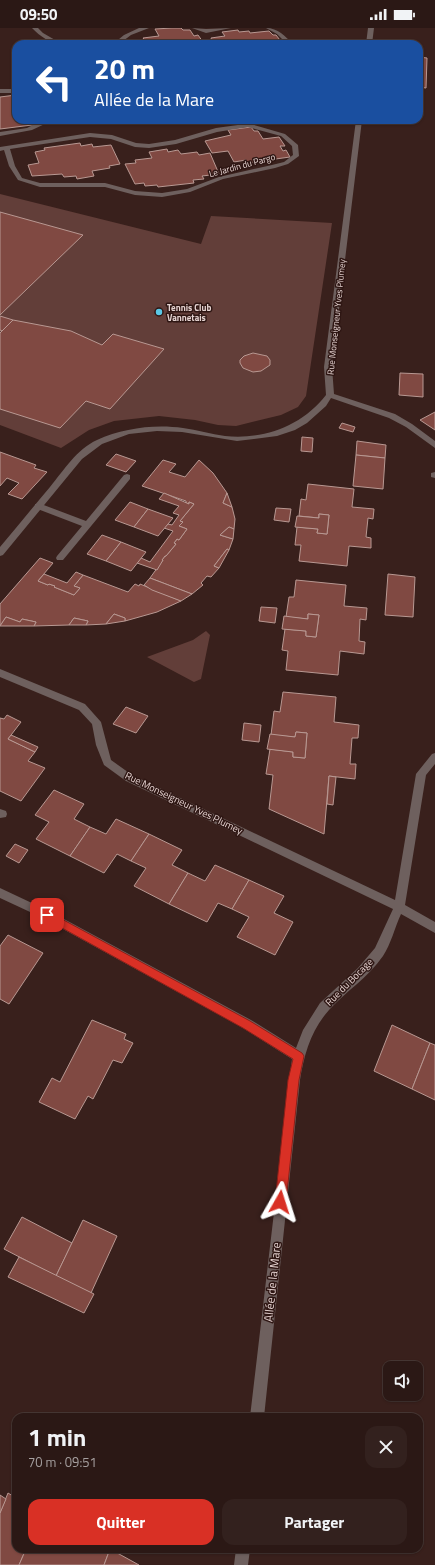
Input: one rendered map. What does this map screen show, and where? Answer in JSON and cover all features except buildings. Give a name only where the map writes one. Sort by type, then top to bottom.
[{"type":"street","points":[[35,28],[41,34],[52,40]]},
{"type":"street","points":[[120,40],[137,30],[146,28]]},
{"type":"street","points":[[195,28],[206,31],[228,28]]},
{"type":"street","points":[[269,28],[279,33],[286,40]]},
{"type":"street","points":[[370,40],[371,28]]},
{"type":"street","points":[[0,91],[12,91]]},
{"type":"street","points":[[0,134],[35,128],[42,124]]},
{"type":"street","name":"Le Jardin du Pargo","points":[[0,149],[90,135],[112,138],[135,145],[149,146],[176,142],[240,124]]},
{"type":"street","name":"Le Jardin du Pargo","points":[[7,149],[12,166],[20,179],[40,185],[105,185],[134,193],[162,195],[188,191],[221,178],[273,167],[286,163],[296,156],[296,145],[283,135],[253,124]]},
{"type":"street","name":"Rue Monseigneur Yves Plumey","points":[[330,395],[328,367],[358,124]]},
{"type":"street","points":[[0,553],[79,458],[99,442],[128,432],[157,429],[182,430],[237,439],[277,434],[304,421],[323,404],[330,395],[345,402],[391,415],[410,425],[435,445]]},
{"type":"street","points":[[60,558],[127,477]]},
{"type":"street","points":[[38,506],[87,525]]},
{"type":"street","name":"Rue Monseigneur Yves Plumey","points":[[0,673],[82,707],[96,722],[107,762],[130,778],[398,907]]},
{"type":"street","name":"Rue du Bocage","points":[[298,1056],[307,1034],[324,1007],[362,972],[378,952],[398,907],[421,774],[435,757]]},
{"type":"street","points":[[0,893],[47,915],[247,1024],[298,1056]]},
{"type":"street","points":[[398,907],[435,928]]},
{"type":"street","name":"Allée de la Mare","points":[[257,1413],[294,1080],[298,1056]]},
{"type":"street","points":[[241,1565],[242,1553]]},
{"type":"shaded area","name":"Tennis Club Vannetais","points":[[0,194],[201,244],[211,216],[332,223],[306,396],[298,407],[281,415],[236,426],[218,425],[195,420],[159,416],[114,421],[89,430],[61,448],[0,425]]},
{"type":"shaded area","points":[[206,631],[210,635],[201,679],[194,682],[147,657],[193,640]]},
{"type":"place","name":"Tennis Club Vannetais","points":[[159,312]]},
{"type":"route","points":[[47,915],[247,1024],[298,1056],[280,1202]]}]
